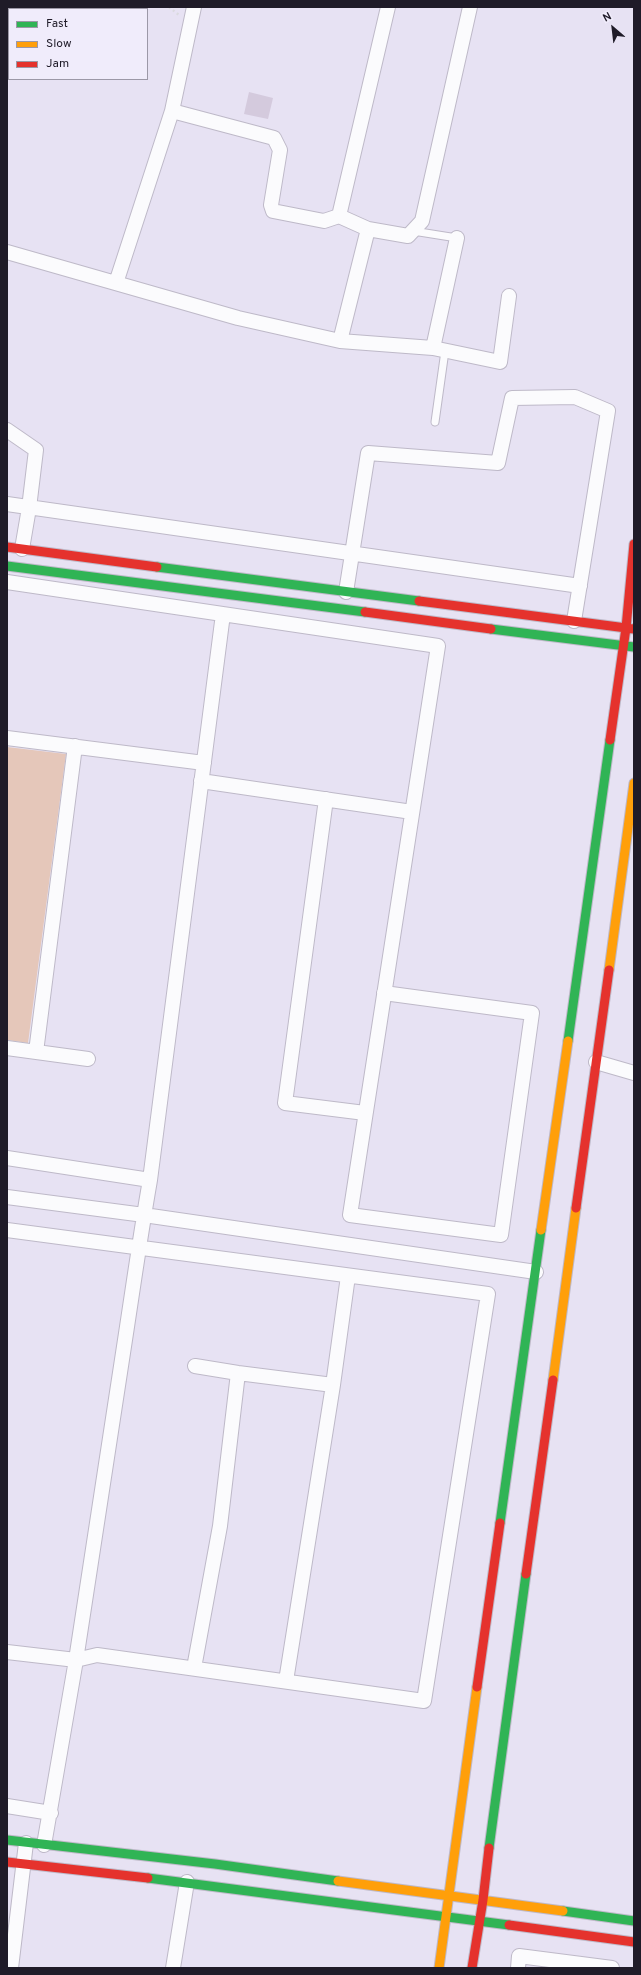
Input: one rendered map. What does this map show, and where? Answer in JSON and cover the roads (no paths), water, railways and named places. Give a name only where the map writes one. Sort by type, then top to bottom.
[{"type":"street","points":[[116,283],[172,111],[194,7]]},
{"type":"street","points":[[339,216],[388,7]]},
{"type":"street","points":[[172,111],[274,138],[280,150],[271,206],[273,211],[324,221],[339,216],[368,229],[408,236],[422,221],[470,7]]},
{"type":"street","points":[[340,341],[368,229]]},
{"type":"street","points":[[439,349],[457,238]]},
{"type":"street","points":[[7,252],[238,318],[340,341],[439,349],[500,362],[509,296]]},
{"type":"street","points":[[346,592],[368,453],[498,463],[512,398],[575,397],[608,411],[574,621]]},
{"type":"street","points":[[7,430],[36,450],[22,549]]},
{"type":"street","points":[[7,504],[580,586]]},
{"type":"street","points":[[439,1968],[623,645],[630,628],[634,544]]},
{"type":"street","points":[[7,547],[630,628]]},
{"type":"street","points":[[7,566],[634,647]]},
{"type":"street","points":[[7,582],[438,646],[365,1113],[350,1215],[501,1235],[532,1013],[384,993]]},
{"type":"street","points":[[44,1845],[51,1813],[76,1660],[150,1180],[223,614]]},
{"type":"street","points":[[7,738],[204,763]]},
{"type":"street","points":[[36,1052],[75,746]]},
{"type":"street","points":[[201,781],[412,812]]},
{"type":"street","points":[[472,1968],[479,1921],[484,1900],[488,1853],[634,783]]},
{"type":"street","points":[[326,799],[284,1103],[365,1113]]},
{"type":"street","points":[[7,1048],[88,1059]]},
{"type":"street","points":[[596,1062],[634,1073]]},
{"type":"street","points":[[7,1158],[150,1180]]},
{"type":"street","points":[[7,1197],[144,1215],[536,1272]]},
{"type":"street","points":[[7,1230],[488,1294],[424,1701],[97,1654],[76,1660],[7,1652]]},
{"type":"street","points":[[286,1682],[333,1385],[348,1276]]},
{"type":"street","points":[[195,1366],[238,1374],[333,1385]]},
{"type":"street","points":[[194,1668],[220,1526],[238,1374]]},
{"type":"street","points":[[7,1806],[51,1813]]},
{"type":"street","points":[[7,1840],[200,1862],[634,1921]]},
{"type":"street","points":[[11,1968],[26,1843]]},
{"type":"street","points":[[7,1862],[187,1882],[634,1942]]},
{"type":"street","points":[[173,1968],[187,1882]]},
{"type":"street","points":[[518,1968],[519,1956],[612,1968]]},
{"type":"lane","points":[[412,231],[457,238]]},
{"type":"lane","points":[[435,422],[439,349]]}]
